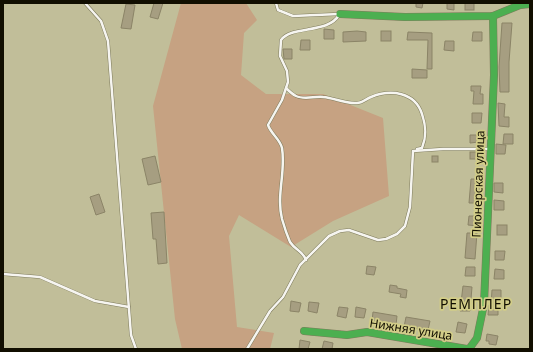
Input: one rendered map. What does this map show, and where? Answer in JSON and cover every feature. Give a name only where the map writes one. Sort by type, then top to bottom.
[{"type":"street","points":[[340,14],[405,17],[493,16],[520,5],[530,4]]},
{"type":"street","name":"Пионерская улица","points":[[468,349],[477,338],[484,304],[494,75],[493,16]]},
{"type":"street","name":"Нижняя улица","points":[[304,331],[347,335],[367,332],[468,349]]},
{"type":"lane","points":[[85,3],[101,21],[108,41],[131,335],[136,349]]},
{"type":"lane","points":[[276,3],[278,10],[293,16],[340,14]]},
{"type":"lane","points":[[306,260],[304,254],[290,242],[282,218],[279,203],[283,162],[282,148],[279,140],[270,131],[268,125],[282,100],[286,88],[287,71],[280,56],[280,46],[284,36],[333,22],[340,14]]},
{"type":"lane","points":[[286,88],[296,96],[302,98],[326,97],[353,103],[360,103],[372,97],[388,94],[398,93],[409,97],[418,105],[426,133],[422,148],[413,151]]},
{"type":"lane","points":[[413,151],[456,148],[490,149]]},
{"type":"lane","points":[[248,349],[270,311],[283,297],[300,265],[330,236],[340,231],[355,231],[371,239],[386,239],[397,234],[405,226],[410,207],[413,151]]},
{"type":"lane","points":[[3,274],[40,277],[95,302],[129,307]]},
{"type":"shaded area","points":[[181,3],[246,3],[257,20],[244,33],[241,75],[266,94],[323,94],[383,118],[389,196],[333,221],[291,247],[239,215],[229,236],[237,327],[274,333],[270,349],[182,349],[175,319],[153,106]]},
{"type":"building","points":[[154,3],[163,3],[158,19],[150,17]]},
{"type":"building","points":[[416,3],[423,3],[422,8],[416,7]]},
{"type":"building","points":[[447,3],[454,3],[454,10],[447,9]]},
{"type":"building","points":[[465,3],[474,3],[474,10],[465,10]]},
{"type":"building","points":[[126,4],[135,5],[131,29],[121,28]]},
{"type":"building","points":[[502,23],[512,23],[509,62],[509,92],[500,92],[499,67]]},
{"type":"building","points":[[324,29],[334,30],[334,39],[324,39]]},
{"type":"building","points":[[381,31],[391,31],[391,41],[381,41]]},
{"type":"building","points":[[343,32],[366,32],[366,41],[343,42]]},
{"type":"building","points":[[408,32],[432,33],[432,69],[427,69],[428,40],[407,40]]},
{"type":"building","points":[[473,32],[482,32],[482,41],[472,41]]},
{"type":"building","points":[[301,40],[310,40],[310,50],[300,50]]},
{"type":"building","points":[[445,41],[454,41],[454,51],[444,50]]},
{"type":"building","points":[[283,49],[292,49],[292,59],[284,59]]},
{"type":"building","points":[[412,69],[427,70],[427,78],[412,78]]},
{"type":"building","points":[[471,86],[481,86],[480,94],[483,94],[483,104],[473,104],[474,91],[471,91]]},
{"type":"building","points":[[498,103],[505,104],[504,117],[509,117],[509,127],[499,126]]},
{"type":"building","points":[[472,113],[482,113],[481,123],[472,123]]},
{"type":"building","points":[[504,134],[513,134],[513,144],[503,144]]},
{"type":"building","points":[[470,135],[479,135],[479,142],[470,143]]},
{"type":"building","points":[[496,144],[506,145],[505,154],[496,154]]},
{"type":"building","points":[[470,152],[480,152],[480,159],[470,159]]},
{"type":"building","points":[[155,156],[161,182],[148,185],[142,159]]},
{"type":"building","points":[[432,156],[438,156],[438,162],[432,162]]},
{"type":"building","points":[[471,179],[481,179],[479,203],[469,203]]},
{"type":"building","points":[[494,183],[503,183],[503,193],[494,192]]},
{"type":"building","points":[[99,194],[105,212],[96,215],[90,197]]},
{"type":"building","points":[[494,200],[504,201],[504,210],[494,210]]},
{"type":"building","points":[[164,212],[167,263],[158,264],[156,239],[153,239],[151,213]]},
{"type":"building","points":[[469,216],[478,216],[478,226],[468,225]]},
{"type":"building","points":[[497,225],[507,225],[507,235],[497,235]]},
{"type":"building","points":[[467,233],[477,233],[475,259],[465,258]]},
{"type":"building","points":[[495,251],[505,251],[504,260],[495,260]]},
{"type":"building","points":[[367,266],[376,267],[374,275],[366,274]]},
{"type":"building","points":[[466,267],[475,267],[475,276],[465,276]]},
{"type":"building","points":[[495,269],[504,270],[504,279],[494,279]]},
{"type":"building","points":[[390,285],[407,290],[406,298],[400,297],[401,294],[389,292]]},
{"type":"building","points":[[463,286],[472,287],[470,311],[460,311]]},
{"type":"building","points":[[492,290],[501,290],[501,300],[498,300],[498,315],[488,315],[489,305],[491,305]]},
{"type":"building","points":[[291,301],[301,303],[299,312],[290,311]]},
{"type":"building","points":[[309,302],[319,303],[317,313],[308,311]]},
{"type":"building","points":[[339,307],[348,308],[346,318],[337,316]]},
{"type":"building","points":[[356,307],[366,309],[364,318],[355,317]]},
{"type":"building","points":[[373,312],[397,316],[396,325],[372,321]]},
{"type":"building","points":[[406,317],[430,321],[428,330],[404,327]]},
{"type":"building","points":[[458,322],[467,324],[465,333],[456,332]]},
{"type":"building","points":[[487,334],[498,336],[496,345],[489,344],[489,341],[486,341]]},
{"type":"building","points":[[300,340],[310,342],[308,349],[299,349]]},
{"type":"building","points":[[324,341],[333,343],[332,349],[322,349]]},
{"type":"traffic: fast","points":[[340,14],[405,17],[493,16],[520,5],[530,4]]},
{"type":"traffic: fast","points":[[469,349],[477,338],[484,304],[494,75],[493,16]]},
{"type":"traffic: fast","points":[[304,331],[347,335],[367,332],[467,349]]},
{"type":"district","name":"РЕМПЛЕР","points":[[476,303]]}]
